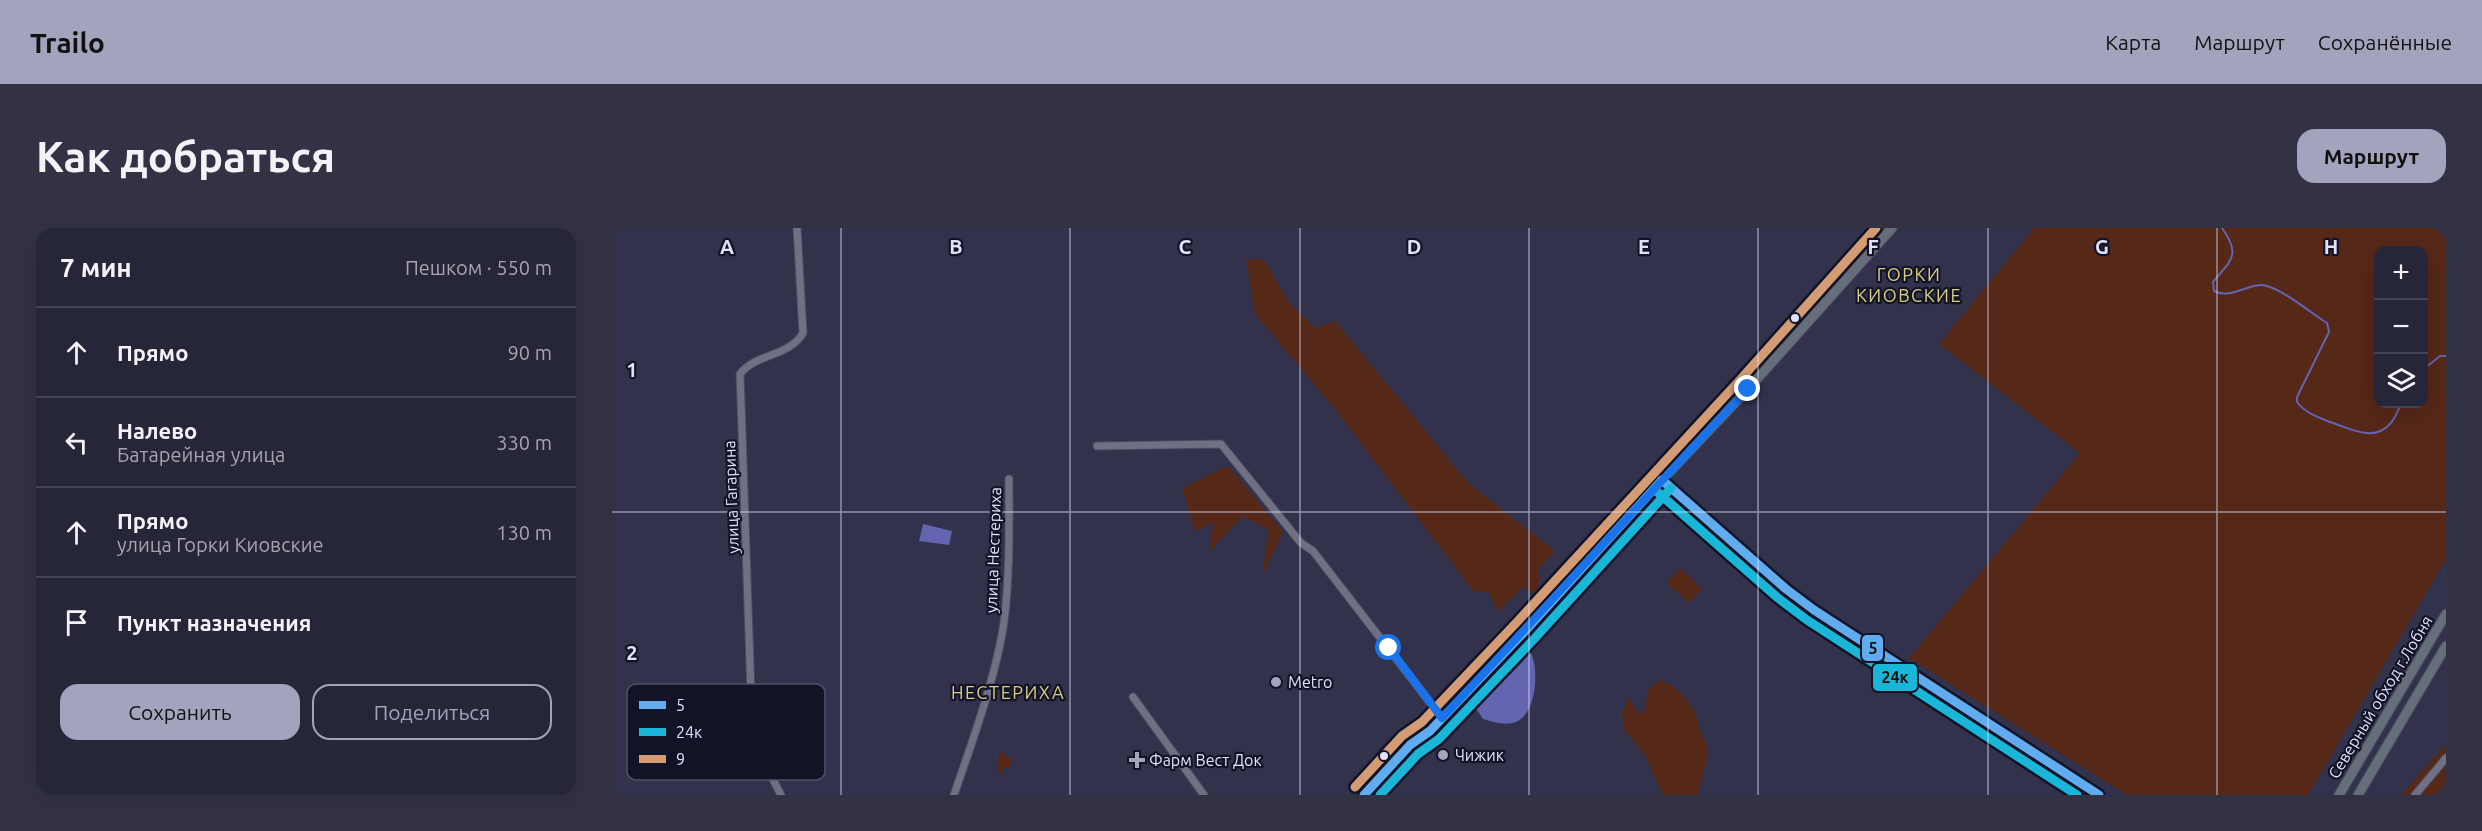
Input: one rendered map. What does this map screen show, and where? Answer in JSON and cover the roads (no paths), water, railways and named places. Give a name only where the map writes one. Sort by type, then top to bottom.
[{"type":"main road","points":[[1364,795],[1410,745],[1428,733],[1526,630],[1748,389],[1892,228]]},
{"type":"main road","name":"Северный обход г.Лобня","points":[[2339,795],[2446,614]]},
{"type":"main road","name":"Северный обход г.Лобня","points":[[2358,795],[2446,646]]},
{"type":"main road","points":[[1377,795],[1418,752],[1428,733]]},
{"type":"street","name":"улица Гагарина","points":[[751,684],[740,374],[747,364],[793,346],[803,333],[797,228]]},
{"type":"street","points":[[1097,446],[1221,444],[1301,543],[1313,551],[1442,718]]},
{"type":"street","name":"улица Нестериха","points":[[954,795],[996,658],[1003,624],[1008,587],[1009,479]]},
{"type":"street","points":[[1662,480],[1786,589],[2099,795]]},
{"type":"street","points":[[1133,697],[1204,795]]},
{"type":"street","points":[[2415,795],[2446,758]]},
{"type":"street","name":"улица Гагарина","points":[[773,780],[781,795]]},
{"type":"waterway","points":[[2222,228],[2233,251],[2229,262],[2213,282],[2214,291],[2225,294],[2254,286],[2267,286],[2285,294],[2327,323],[2329,332],[2297,397],[2297,402],[2309,413],[2323,419],[2355,431],[2370,433],[2384,429],[2390,424],[2399,408]]},
{"type":"waterway","points":[[2428,366],[2440,356],[2446,356]]},
{"type":"place","name":"Metro","points":[[1276,682]]},
{"type":"place","name":"Чижик","points":[[1443,755]]},
{"type":"place","name":"Фарм Вест Док","points":[[1137,760]]},
{"type":"district","name":"ГОРКИ КИОВСКИЕ","points":[[1909,285]]},
{"type":"district","name":"НЕСТЕРИХА","points":[[1008,693]]}]
